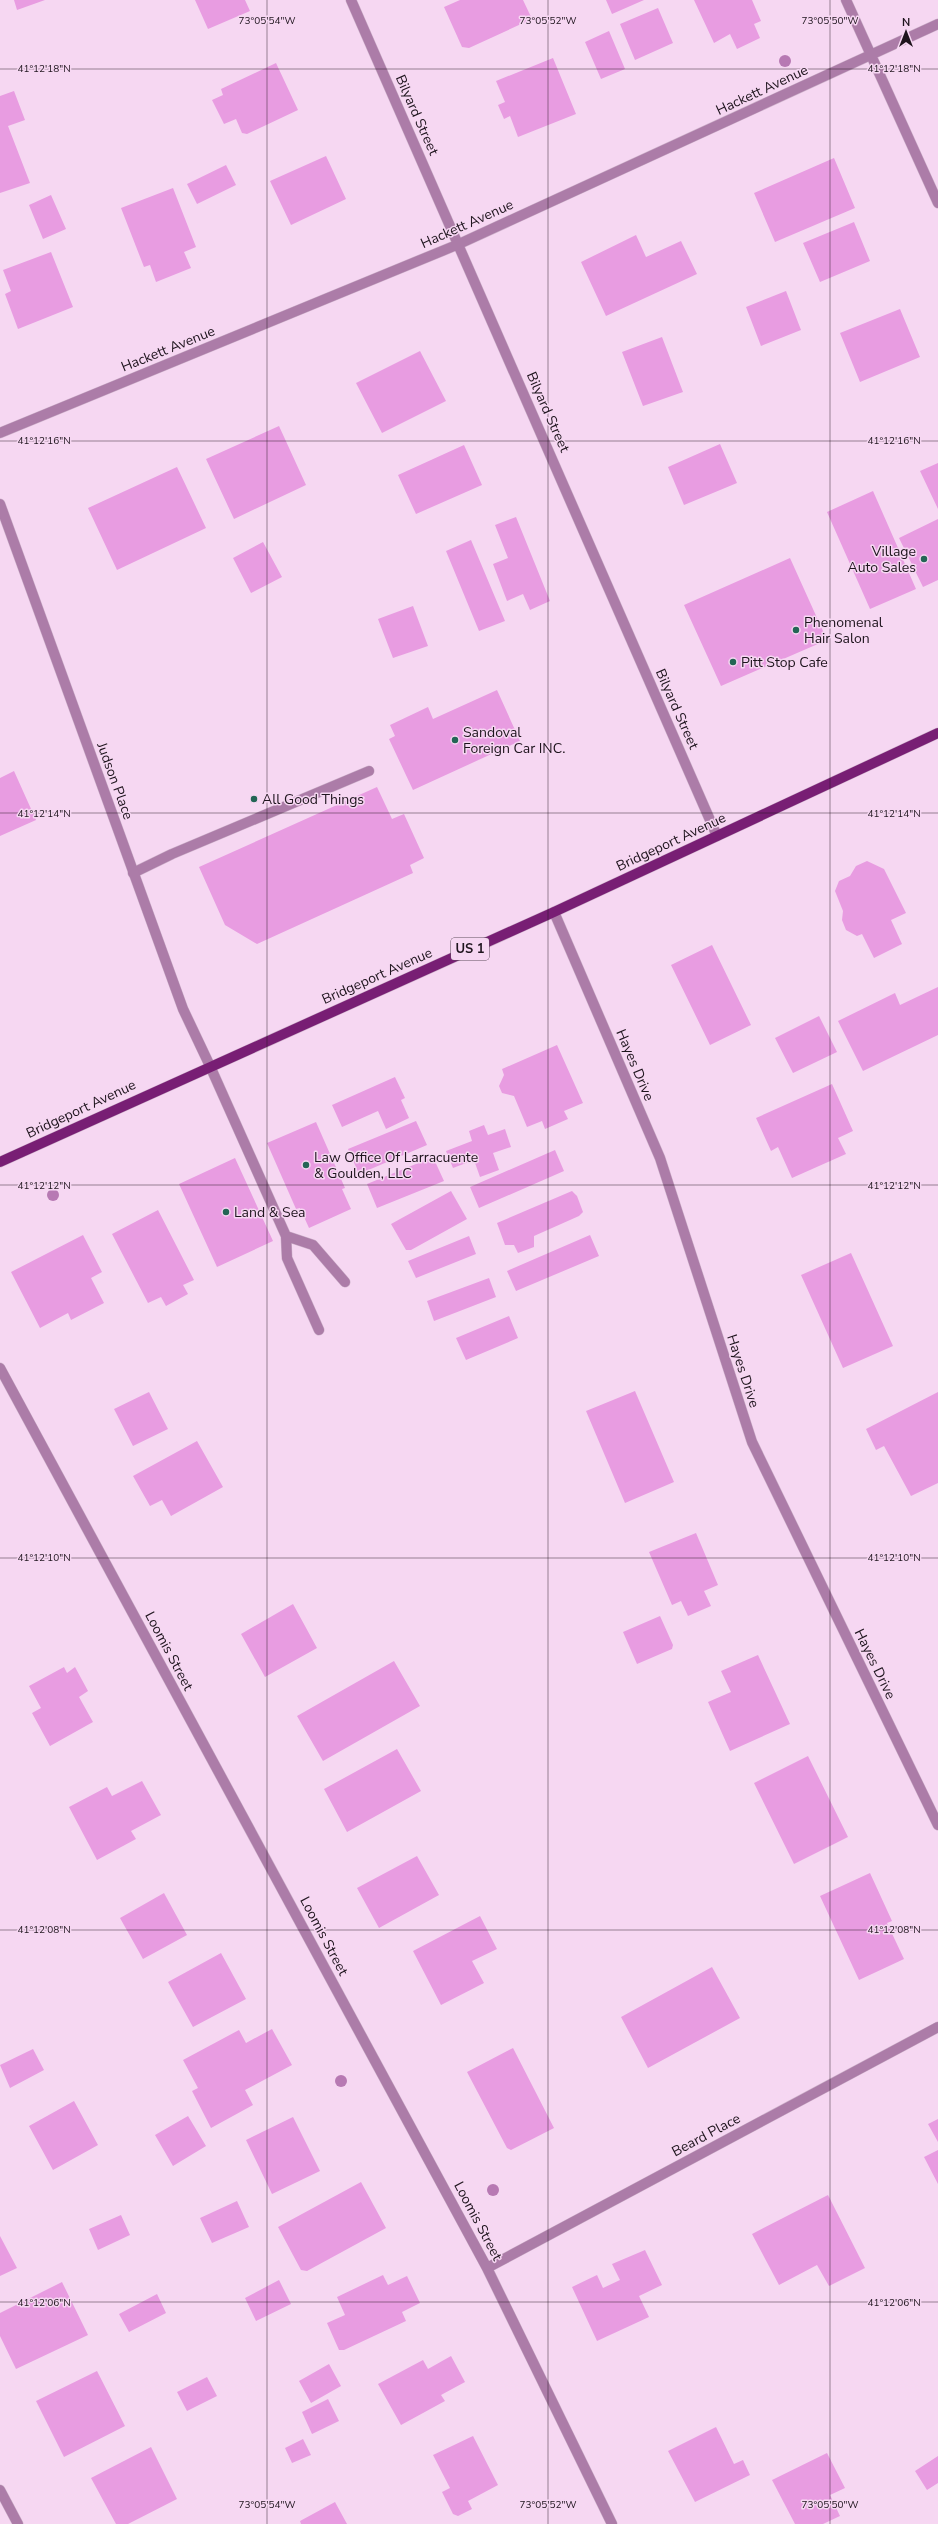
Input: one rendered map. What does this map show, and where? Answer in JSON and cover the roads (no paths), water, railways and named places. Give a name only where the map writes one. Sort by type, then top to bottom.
[{"type":"main road","name":"Bridgeport Avenue","points":[[0,1162],[554,912],[938,733]]},
{"type":"street","name":"Bilyard Street","points":[[350,0],[459,244],[717,836]]},
{"type":"street","points":[[846,0],[938,203]]},
{"type":"street","name":"Hackett Avenue","points":[[0,433],[459,244],[938,24]]},
{"type":"street","name":"Judson Place","points":[[0,504],[183,1009],[286,1236]]},
{"type":"street","points":[[133,873],[172,854],[369,772]]},
{"type":"street","name":"Hayes Drive","points":[[554,912],[660,1158],[752,1442],[938,1825]]},
{"type":"street","points":[[318,1330],[287,1258],[286,1236],[313,1244],[345,1282]]},
{"type":"street","name":"Loomis Street","points":[[0,1368],[487,2268],[612,2524]]},
{"type":"street","name":"Beard Place","points":[[487,2268],[938,2027]]},
{"type":"street","points":[[1,2495],[18,2524]]},
{"type":"place","name":"Village Auto Sales","points":[[924,559]]},
{"type":"place","name":"Phenomenal Hair Salon","points":[[796,630]]},
{"type":"place","name":"Pitt Stop Cafe","points":[[733,662]]},
{"type":"place","name":"Sandoval Foreign Car INC.","points":[[455,740]]},
{"type":"place","name":"All Good Things","points":[[254,799]]},
{"type":"place","name":"Law Office Of Larracuente & Goulden, LLC","points":[[306,1165]]},
{"type":"place","name":"Land & Sea","points":[[226,1212]]}]
